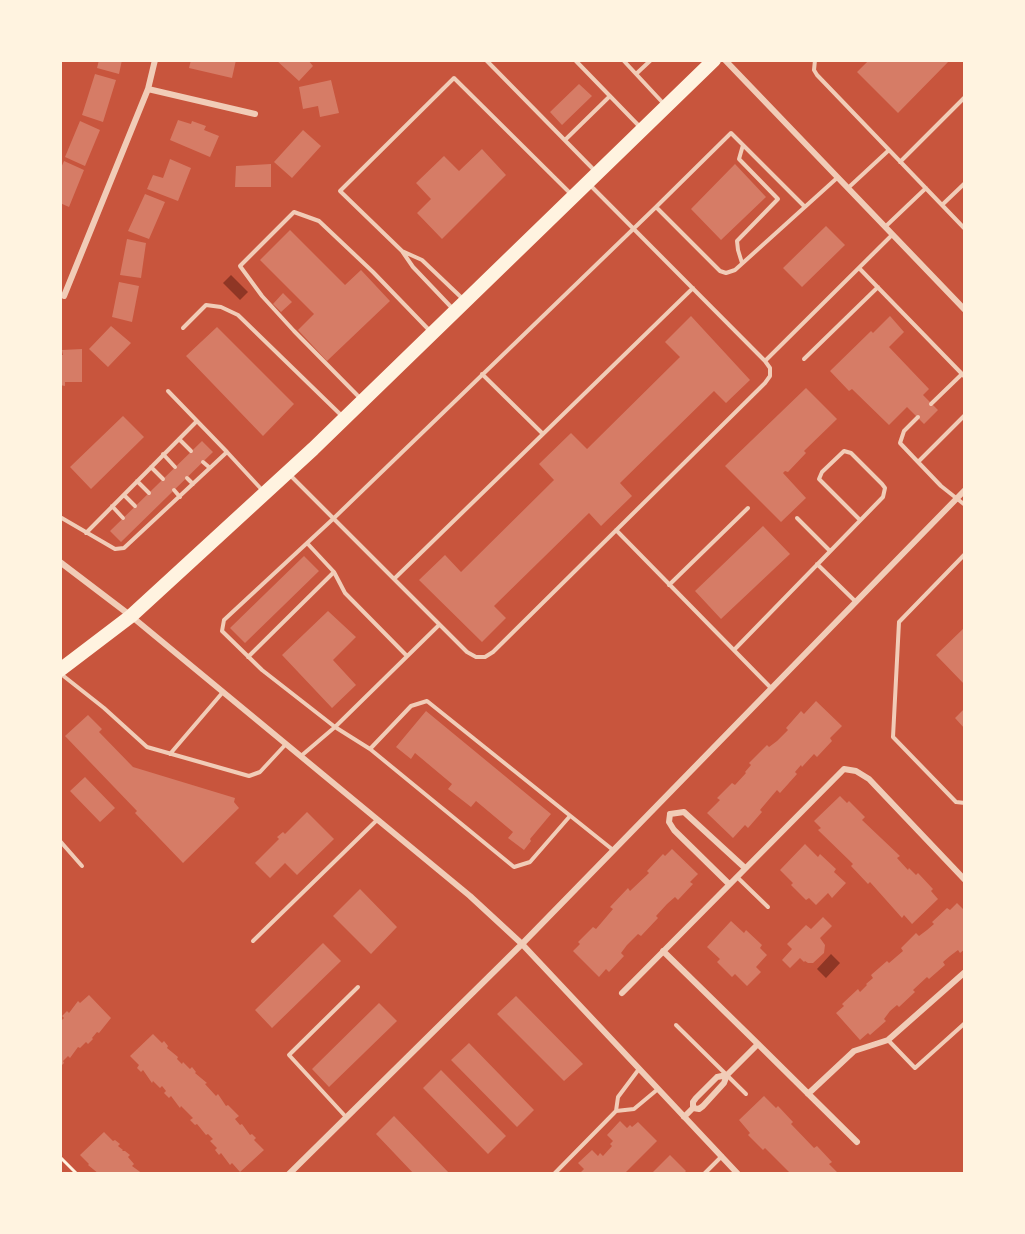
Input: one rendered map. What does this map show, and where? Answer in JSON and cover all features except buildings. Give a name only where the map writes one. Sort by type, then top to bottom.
[{"type":"main road","points":[[60,672],[131,616],[266,493],[714,60]]},
{"type":"street","points":[[64,296],[148,89],[155,60]]},
{"type":"street","points":[[725,60],[965,310]]},
{"type":"street","points":[[148,89],[255,114]]},
{"type":"street","points":[[289,1174],[522,944],[965,490]]},
{"type":"street","points":[[60,562],[131,616],[470,896],[522,944],[738,1174]]},
{"type":"street","points":[[622,993],[844,769],[856,771],[869,779],[965,880]]},
{"type":"street","points":[[658,804],[670,814],[684,812],[744,868]]},
{"type":"street","points":[[670,814],[669,822],[674,830],[729,884]]},
{"type":"street","points":[[663,951],[857,1142]]},
{"type":"street","points":[[808,1094],[854,1051],[888,1040],[965,972]]},
{"type":"street","points":[[693,1108],[699,1109],[703,1106],[724,1083],[727,1075],[758,1044]]},
{"type":"street","points":[[684,1117],[693,1108],[696,1098],[717,1077],[727,1075]]},
{"type":"lane","points":[[288,472],[467,652],[476,657],[485,657],[493,652],[765,384],[770,376],[770,368],[765,361],[633,228],[565,140],[486,60]]},
{"type":"lane","points":[[575,60],[643,130]]},
{"type":"lane","points":[[623,60],[666,107]]},
{"type":"lane","points":[[636,74],[651,60]]},
{"type":"lane","points":[[815,60],[814,70],[817,75],[965,229]]},
{"type":"lane","points":[[460,307],[413,267],[402,251],[340,191],[454,78],[573,197]]},
{"type":"lane","points":[[565,140],[610,96]]},
{"type":"lane","points":[[900,162],[965,97]]},
{"type":"lane","points":[[570,816],[530,862],[514,867],[370,749],[335,727],[262,670],[222,631],[224,620],[334,519],[731,133],[804,206]]},
{"type":"lane","points":[[742,263],[737,241],[778,200],[739,159],[743,145]]},
{"type":"lane","points":[[848,188],[889,150]]},
{"type":"lane","points":[[656,207],[720,271],[726,273],[735,270],[838,177]]},
{"type":"lane","points":[[942,205],[965,183]]},
{"type":"lane","points":[[885,227],[926,188]]},
{"type":"lane","points":[[363,401],[262,296],[240,266],[294,212],[319,221],[373,272],[432,334]]},
{"type":"lane","points":[[765,361],[893,234]]},
{"type":"lane","points":[[402,251],[422,260],[460,307]]},
{"type":"lane","points":[[859,268],[964,375],[931,404]]},
{"type":"lane","points":[[804,359],[878,287]]},
{"type":"lane","points":[[394,579],[693,288]]},
{"type":"lane","points":[[183,328],[206,305],[221,307],[238,315],[344,419]]},
{"type":"lane","points":[[482,374],[543,434]]},
{"type":"lane","points":[[168,391],[266,493]]},
{"type":"lane","points":[[918,462],[965,415]]},
{"type":"lane","points":[[918,417],[904,431],[900,442],[941,486],[965,505]]},
{"type":"lane","points":[[86,533],[197,421]]},
{"type":"lane","points":[[179,439],[191,451]]},
{"type":"lane","points":[[734,650],[883,497],[885,488],[851,453],[844,451],[822,472],[819,479],[860,520]]},
{"type":"lane","points":[[60,517],[116,549],[124,548],[227,452]]},
{"type":"lane","points":[[163,454],[176,467]]},
{"type":"lane","points":[[203,462],[210,468]]},
{"type":"lane","points":[[151,467],[163,479]]},
{"type":"lane","points":[[187,478],[193,484]]},
{"type":"lane","points":[[137,481],[149,493]]},
{"type":"lane","points":[[174,490],[180,496]]},
{"type":"lane","points":[[124,495],[135,506]]},
{"type":"lane","points":[[160,504],[166,510]]},
{"type":"lane","points":[[112,506],[123,518]]},
{"type":"lane","points":[[669,585],[748,508]]},
{"type":"lane","points":[[146,517],[152,523]]},
{"type":"lane","points":[[797,518],[830,551]]},
{"type":"lane","points":[[134,529],[139,535]]},
{"type":"lane","points":[[616,530],[771,688]]},
{"type":"lane","points":[[307,543],[334,572],[345,593],[407,657]]},
{"type":"lane","points":[[965,554],[899,622],[893,737],[956,802],[965,803]]},
{"type":"lane","points":[[817,564],[856,602]]},
{"type":"lane","points":[[248,657],[334,572]]},
{"type":"lane","points":[[301,756],[335,727],[439,625]]},
{"type":"lane","points":[[60,672],[147,747],[249,776],[260,772],[286,744]]},
{"type":"lane","points":[[171,754],[223,692]]},
{"type":"lane","points":[[370,749],[411,706],[428,701],[613,851]]},
{"type":"lane","points":[[253,941],[377,819]]},
{"type":"lane","points":[[60,841],[82,867]]},
{"type":"lane","points":[[737,876],[768,907]]},
{"type":"lane","points":[[346,1117],[289,1056],[358,987]]},
{"type":"lane","points":[[888,1040],[915,1068],[965,1023]]},
{"type":"lane","points":[[676,1024],[746,1094]]},
{"type":"lane","points":[[554,1174],[616,1111],[618,1096],[639,1069]]},
{"type":"lane","points":[[616,1111],[634,1109],[658,1089]]},
{"type":"lane","points":[[704,1174],[722,1156]]},
{"type":"path","points":[[60,1156],[77,1174]]},
{"type":"shaded area","points":[[231,275],[248,292],[240,300],[223,283]]},
{"type":"shaded area","points":[[831,954],[840,963],[826,978],[817,969]]}]
